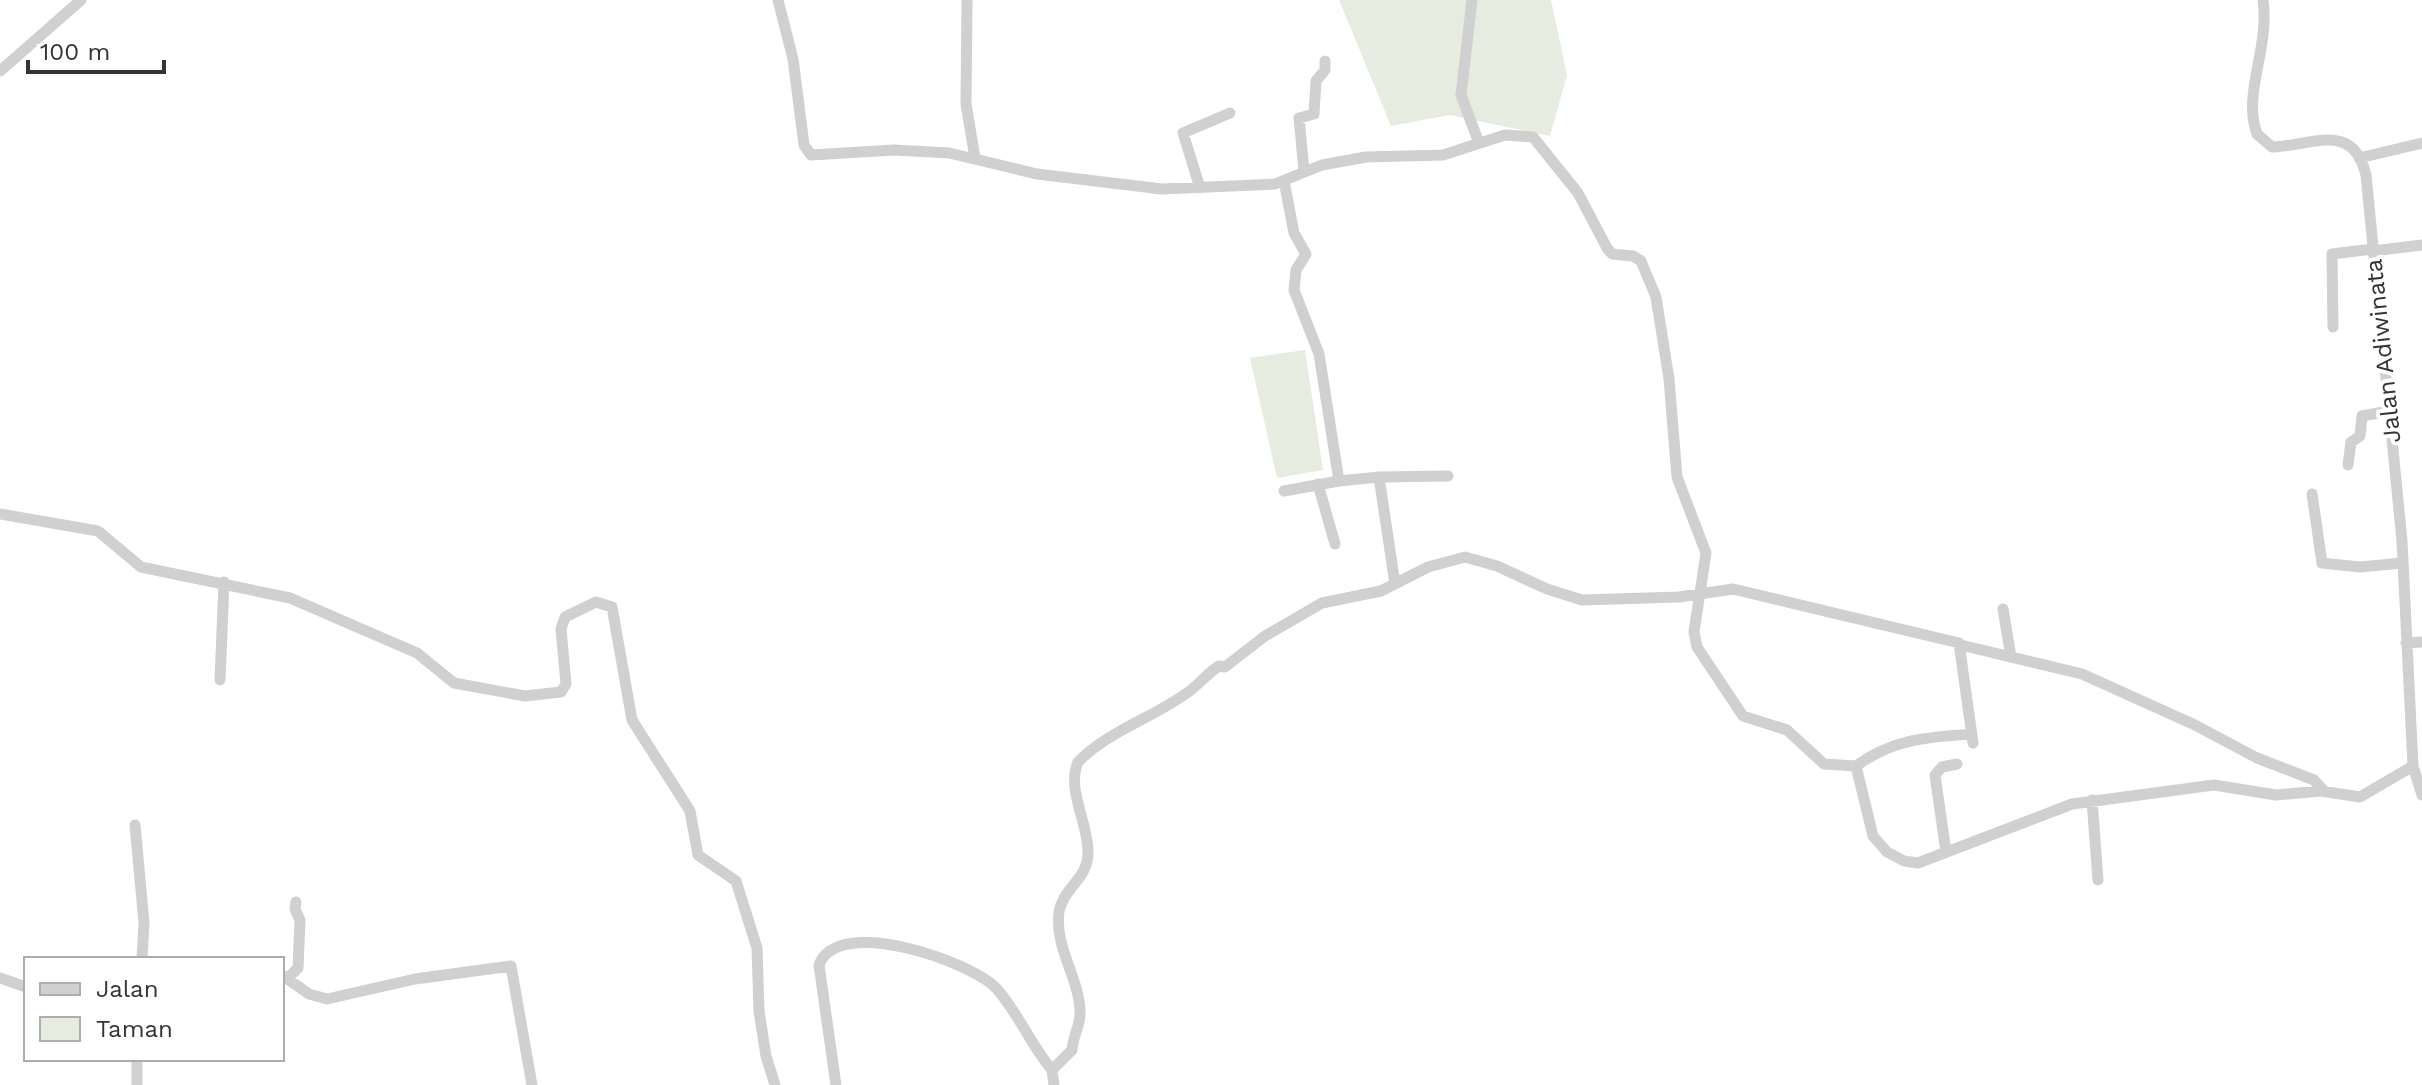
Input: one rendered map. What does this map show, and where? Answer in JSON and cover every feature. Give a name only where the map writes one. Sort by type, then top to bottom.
[{"type":"street","points":[[0,71],[81,0]]},
{"type":"street","points":[[778,0],[793,59],[807,152],[819,155],[894,150],[975,158],[1084,181],[1162,189],[1284,181],[1304,171],[1366,157],[1443,155],[1505,135],[1533,137],[1578,193],[1612,254],[1633,256],[1646,269],[1664,331],[1677,477],[1706,553],[1694,640],[1743,716],[1787,730],[1824,764],[1856,766],[1882,748],[1911,739],[1973,738],[1961,645]]},
{"type":"street","points":[[967,0],[966,100],[975,158]]},
{"type":"street","points":[[1472,0],[1461,95],[1479,143]]},
{"type":"street","points":[[2263,0],[2262,56],[2252,98],[2257,134],[2272,147],[2328,140],[2344,142],[2359,158],[2422,143]]},
{"type":"street","points":[[1304,171],[1299,118],[1314,114],[1316,81],[1325,70],[1325,61]]},
{"type":"street","points":[[1200,188],[1183,133],[1230,113]]},
{"type":"street","name":"Jalan Adiwinata","points":[[2359,158],[2366,175],[2389,411],[2402,563],[2413,766],[2422,795]]},
{"type":"street","points":[[1284,181],[1294,233],[1306,251],[1296,270],[1294,290],[1319,354],[1339,481]]},
{"type":"street","points":[[2333,327],[2332,254],[2422,245]]},
{"type":"street","points":[[2348,465],[2351,442],[2360,436],[2362,416],[2389,411]]},
{"type":"street","points":[[1284,491],[1379,477],[1448,476]]},
{"type":"street","points":[[1379,477],[1395,584]]},
{"type":"street","points":[[1318,484],[1335,544]]},
{"type":"street","points":[[2312,494],[2322,563],[2360,567],[2402,563]]},
{"type":"street","points":[[0,514],[98,531],[138,566],[281,595],[417,653],[452,682],[525,696],[554,694],[565,687],[561,629],[567,615],[596,602],[612,607],[632,720],[690,811],[698,855],[736,881],[756,942],[759,1011],[766,1056],[775,1085]]},
{"type":"street","points":[[1052,1070],[1072,1050],[1073,1031],[1080,1016],[1062,947],[1059,912],[1087,864],[1088,840],[1075,777],[1078,762],[1087,753],[1191,690],[1207,674],[1219,666],[1225,667],[1301,614],[1331,599],[1381,591],[1428,567],[1465,557],[1497,566],[1547,589],[1582,600],[1679,597],[1701,591],[1733,589],[2082,674],[2195,725],[2257,758],[2314,780],[2324,791]]},
{"type":"street","points":[[220,680],[224,582]]},
{"type":"street","points":[[2003,609],[2011,657]]},
{"type":"street","points":[[2406,643],[2422,642]]},
{"type":"street","points":[[1946,852],[1935,775],[1942,767],[1957,764]]},
{"type":"street","points":[[1856,766],[1867,820],[1878,844],[1904,861],[1918,863],[2016,822],[2092,800],[2214,785],[2276,795],[2324,791],[2360,797],[2413,766]]},
{"type":"street","points":[[2092,800],[2098,880]]},
{"type":"street","points":[[135,825],[144,923],[142,957]]},
{"type":"street","points":[[296,902],[295,909],[300,920],[298,968],[286,976],[309,994],[327,999],[415,979],[511,966],[532,1085]]},
{"type":"street","points":[[836,1085],[819,965],[831,949],[868,940],[930,955],[992,984],[1052,1070],[1054,1085]]},
{"type":"street","points":[[0,978],[24,986]]},
{"type":"street","points":[[137,1061],[137,1085]]},
{"type":"green space","points":[[1339,0],[1551,0],[1567,75],[1550,136],[1450,115],[1391,126]]},
{"type":"green space","points":[[1305,350],[1323,470],[1277,478],[1250,358]]}]
